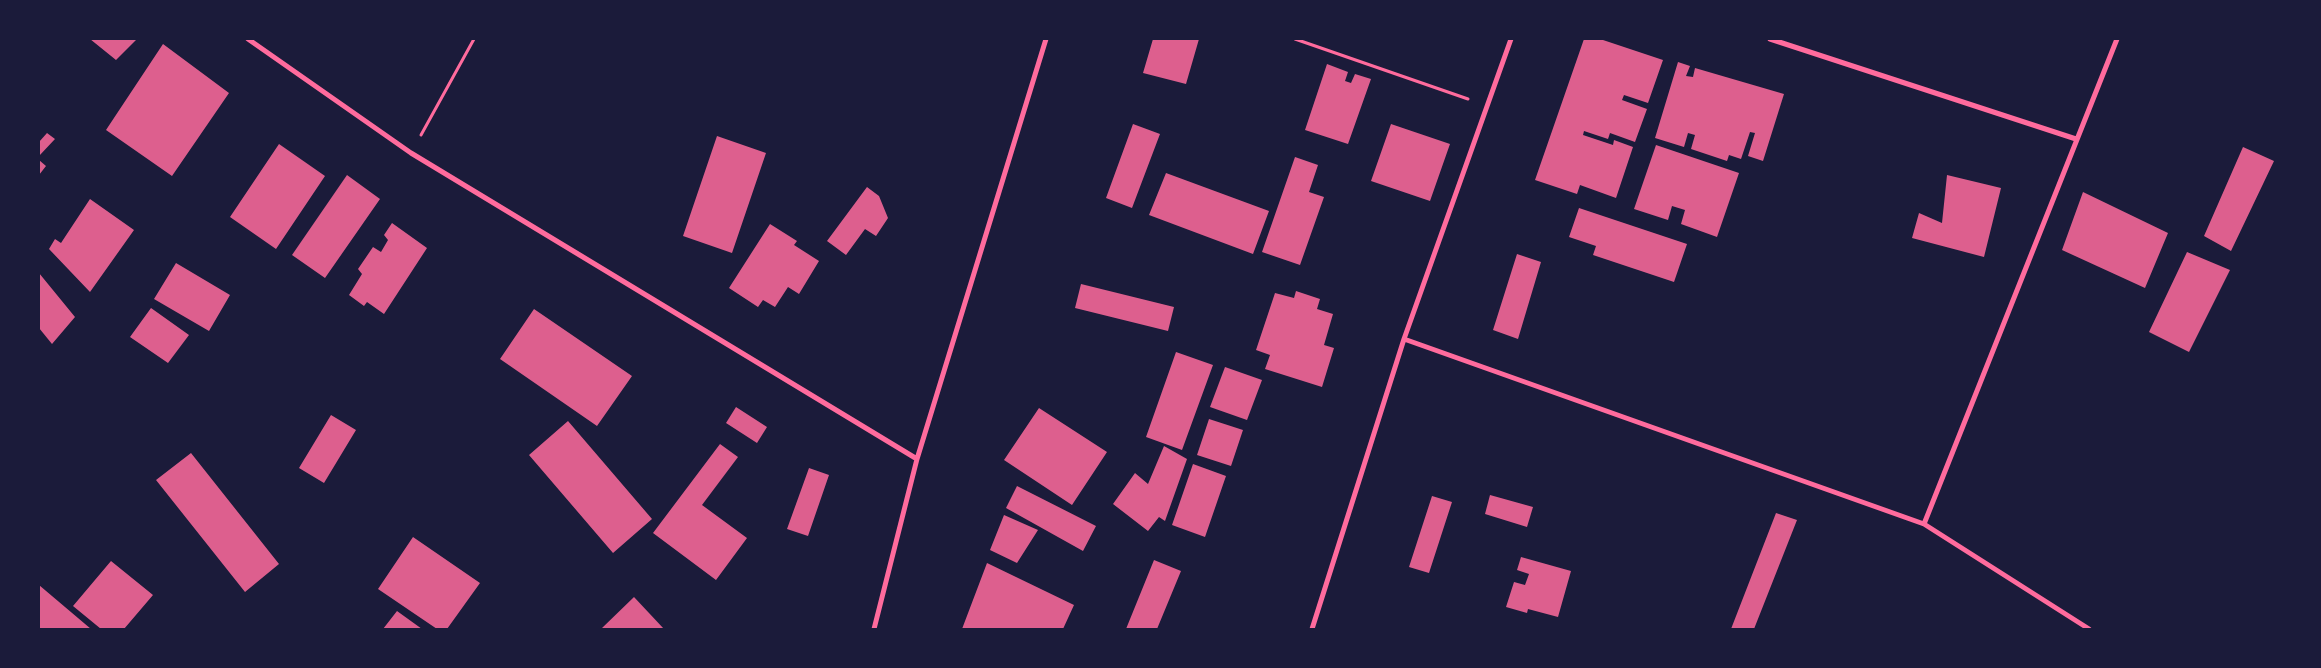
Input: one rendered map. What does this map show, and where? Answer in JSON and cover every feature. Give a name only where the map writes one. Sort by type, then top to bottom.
[{"type":"street","points":[[248,39],[411,153],[917,459]]},
{"type":"street","points":[[874,629],[917,459],[1046,39]]},
{"type":"street","points":[[1312,629],[1404,340],[1512,39]]},
{"type":"street","points":[[1770,39],[2076,139]]},
{"type":"street","points":[[1924,524],[2117,39]]},
{"type":"street","points":[[1404,340],[1924,524],[2089,629]]},
{"type":"path","points":[[411,153],[474,39]]},
{"type":"path","points":[[1295,39],[1487,106]]},
{"type":"building","points":[[90,39],[137,39],[116,60]]},
{"type":"building","points":[[1153,39],[1199,39],[1186,84],[1143,73]]},
{"type":"building","points":[[1584,39],[1600,39],[1663,60],[1648,103],[1624,95],[1622,100],[1647,109],[1635,142],[1610,133],[1608,139],[1584,131],[1583,135],[1613,145],[1614,140],[1633,147],[1616,198],[1580,185],[1577,194],[1535,180]]},
{"type":"building","points":[[163,44],[229,93],[172,176],[106,130]]},
{"type":"building","points":[[1678,62],[1690,66],[1686,76],[1693,77],[1695,68],[1784,94],[1763,161],[1748,156],[1755,133],[1750,132],[1741,159],[1729,155],[1727,161],[1691,149],[1695,135],[1688,133],[1684,147],[1655,138]]},
{"type":"building","points":[[1327,64],[1348,72],[1345,81],[1351,83],[1355,74],[1371,79],[1348,144],[1305,130]]},
{"type":"building","points":[[1133,124],[1160,134],[1132,208],[1106,198]]},
{"type":"building","points":[[1391,124],[1450,144],[1430,201],[1371,181]]},
{"type":"building","points":[[47,133],[55,139],[39,156],[39,142]]},
{"type":"building","points":[[717,136],[766,153],[732,253],[683,236]]},
{"type":"building","points":[[279,144],[325,176],[276,249],[230,217]]},
{"type":"building","points":[[1656,145],[1739,173],[1717,237],[1681,224],[1685,210],[1672,206],[1668,220],[1634,209]]},
{"type":"building","points":[[2243,147],[2274,161],[2231,251],[2204,236]]},
{"type":"building","points":[[1295,157],[1318,165],[1309,192],[1324,197],[1300,265],[1262,252]]},
{"type":"building","points":[[39,160],[46,166],[39,175]]},
{"type":"building","points":[[1166,173],[1269,211],[1253,254],[1149,215]]},
{"type":"building","points":[[347,175],[380,199],[325,278],[292,255]]},
{"type":"building","points":[[1947,175],[2001,188],[1984,257],[1912,238],[1919,213],[1942,223]]},
{"type":"building","points":[[867,187],[879,196],[888,218],[876,236],[865,229],[846,255],[827,241]]},
{"type":"building","points":[[2083,192],[2168,233],[2145,288],[2062,250]]},
{"type":"building","points":[[90,199],[134,230],[90,292],[49,249],[55,239],[61,243]]},
{"type":"building","points":[[1579,208],[1687,244],[1674,282],[1593,255],[1596,246],[1569,237]]},
{"type":"building","points":[[392,223],[427,248],[384,314],[367,302],[364,306],[349,295],[362,274],[358,269],[373,247],[381,252],[388,240],[384,235]]},
{"type":"building","points":[[770,224],[797,241],[794,245],[819,261],[799,294],[788,287],[775,307],[763,300],[758,307],[729,288]]},
{"type":"building","points":[[2187,252],[2230,270],[2189,352],[2149,332]]},
{"type":"building","points":[[1517,254],[1541,262],[1518,339],[1493,330]]},
{"type":"building","points":[[176,263],[230,295],[209,331],[154,299]]},
{"type":"building","points":[[39,273],[75,317],[52,344],[39,328]]},
{"type":"building","points":[[1081,284],[1174,307],[1168,331],[1075,308]]},
{"type":"building","points":[[1296,291],[1320,299],[1317,309],[1333,314],[1324,345],[1334,348],[1322,387],[1265,369],[1270,355],[1256,350],[1275,293],[1294,298]]},
{"type":"building","points":[[151,308],[189,335],[168,363],[130,337]]},
{"type":"building","points":[[534,309],[632,376],[597,426],[500,359]]},
{"type":"building","points":[[1176,352],[1213,365],[1182,450],[1146,437]]},
{"type":"building","points":[[1225,367],[1262,380],[1247,420],[1210,407]]},
{"type":"building","points":[[736,407],[767,427],[757,443],[726,423]]},
{"type":"building","points":[[1039,408],[1107,452],[1072,505],[1004,460]]},
{"type":"building","points":[[331,415],[356,430],[324,483],[299,468]]},
{"type":"building","points":[[1209,419],[1243,430],[1231,466],[1197,455]]},
{"type":"building","points":[[568,421],[652,519],[613,553],[529,455]]},
{"type":"building","points":[[720,444],[738,457],[702,505],[747,538],[716,580],[653,533]]},
{"type":"building","points":[[1164,446],[1187,459],[1165,521],[1159,517],[1148,531],[1113,504],[1135,473],[1148,484]]},
{"type":"building","points":[[191,453],[279,564],[245,592],[156,480]]},
{"type":"building","points":[[1193,464],[1226,476],[1205,537],[1172,525]]},
{"type":"building","points":[[809,468],[829,475],[808,536],[787,529]]},
{"type":"building","points":[[1017,486],[1096,526],[1083,551],[1006,508]]},
{"type":"building","points":[[1490,495],[1533,507],[1527,527],[1485,514]]},
{"type":"building","points":[[1432,496],[1452,502],[1429,573],[1409,567]]},
{"type":"building","points":[[1776,513],[1797,520],[1754,629],[1731,629]]},
{"type":"building","points":[[1004,515],[1038,530],[1017,563],[990,550]]},
{"type":"building","points":[[413,537],[480,583],[447,629],[437,629],[378,589]]},
{"type":"building","points":[[1521,557],[1571,571],[1558,617],[1528,609],[1527,613],[1506,607],[1514,582],[1525,585],[1529,574],[1517,570]]},
{"type":"building","points":[[1154,560],[1181,571],[1157,629],[1126,629]]},
{"type":"building","points":[[111,561],[153,595],[124,629],[101,629],[73,606]]},
{"type":"building","points":[[987,563],[1074,605],[1063,629],[962,629]]},
{"type":"building","points":[[39,585],[91,629],[39,629]]},
{"type":"building","points":[[634,597],[664,629],[601,629]]},
{"type":"building","points":[[397,611],[422,629],[383,629]]}]
